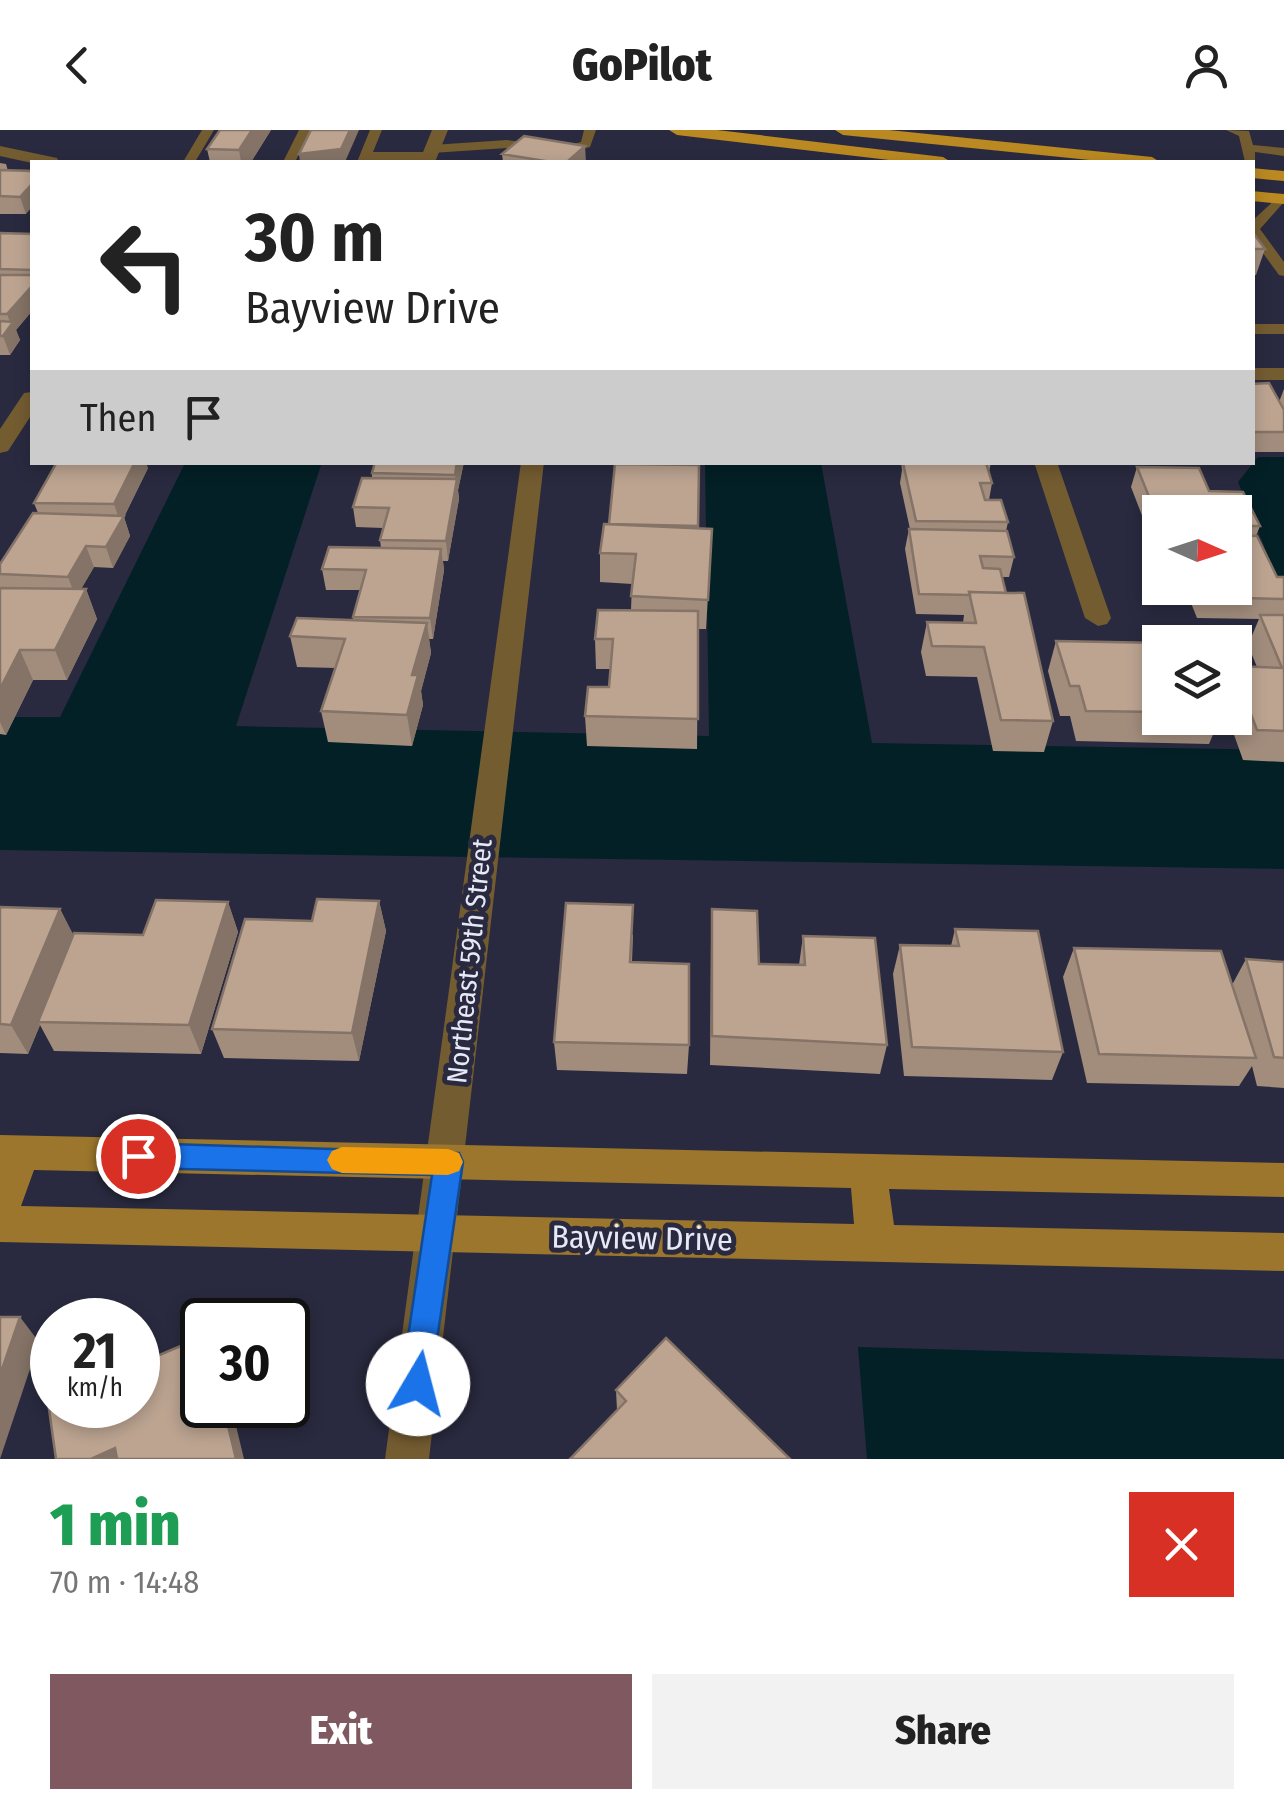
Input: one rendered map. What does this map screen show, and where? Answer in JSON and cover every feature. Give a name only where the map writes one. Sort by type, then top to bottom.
[{"type":"main road","points":[[677,130],[922,160]]},
{"type":"main road","points":[[843,130],[964,136],[1138,160]]},
{"type":"main road","points":[[862,153],[940,150],[964,136]]},
{"type":"main road","points":[[1255,172],[1284,176]]},
{"type":"main road","points":[[1255,196],[1282,199]]},
{"type":"street","points":[[430,156],[440,130]]},
{"type":"street","points":[[0,151],[42,160]]},
{"type":"street","points":[[1255,374],[1284,374]]},
{"type":"street","points":[[0,446],[30,401]]},
{"type":"street","name":"Northeast 59th Street","points":[[407,1459],[448,1162],[494,733],[533,465]]},
{"type":"street","points":[[1046,465],[1098,618]]},
{"type":"street","points":[[0,1209],[11,1153],[1284,1180]]},
{"type":"street","points":[[868,1170],[876,1243]]},
{"type":"street","name":"Bayview Drive","points":[[0,1224],[1284,1252]]},
{"type":"lane","points":[[190,160],[208,130]]},
{"type":"lane","points":[[289,160],[305,130]]},
{"type":"lane","points":[[376,130],[364,159],[430,156],[481,146],[562,150],[588,137],[594,159]]},
{"type":"lane","points":[[1232,130],[1246,134],[1250,155],[1284,152]]},
{"type":"lane","points":[[475,160],[481,146]]},
{"type":"lane","points":[[1255,225],[1282,199]]},
{"type":"lane","points":[[1255,232],[1284,272]]},
{"type":"lane","points":[[1255,329],[1284,329]]},
{"type":"shaded area","points":[[1258,457],[1284,457],[1284,595],[1252,516],[1252,495],[1243,495],[1238,482]]},
{"type":"shaded area","points":[[184,465],[321,465],[236,726],[709,736],[705,465],[821,465],[872,743],[1284,750],[1284,869],[0,850],[0,717],[60,717]]},
{"type":"shaded area","points":[[858,1347],[1284,1359],[1284,1459],[867,1459]]},
{"type":"building","points":[[220,130],[252,130],[239,150],[207,149]]},
{"type":"building","points":[[311,130],[350,130],[341,149],[299,154]]},
{"type":"building","points":[[524,136],[585,146],[569,160],[502,154]]},
{"type":"building","points":[[0,170],[30,171],[30,186],[20,197],[0,196]]},
{"type":"building","points":[[0,233],[30,234],[30,270],[0,269]]},
{"type":"building","points":[[1255,235],[1265,249],[1255,249]]},
{"type":"building","points":[[0,275],[30,275],[30,288],[7,314],[0,314]]},
{"type":"building","points":[[0,321],[13,322],[3,336],[0,336]]},
{"type":"building","points":[[1269,383],[1284,410],[1284,432],[1255,432],[1255,384]]},
{"type":"building","points":[[55,465],[134,465],[114,504],[34,503]]},
{"type":"building","points":[[374,465],[457,465],[455,475],[372,473]]},
{"type":"building","points":[[615,465],[699,465],[698,526],[609,524]]},
{"type":"building","points":[[903,465],[987,465],[992,483],[980,483],[985,500],[1001,500],[1008,522],[916,521]]},
{"type":"building","points":[[1137,467],[1199,468],[1209,491],[1244,495],[1148,495]]},
{"type":"building","points":[[362,478],[457,479],[446,541],[380,540],[389,508],[353,507]]},
{"type":"building","points":[[1252,510],[1260,526],[1252,526]]},
{"type":"building","points":[[33,513],[124,516],[106,547],[86,546],[68,577],[0,574],[0,564]]},
{"type":"building","points":[[604,524],[712,529],[708,600],[631,596],[636,554],[600,553]]},
{"type":"building","points":[[909,529],[1007,531],[1014,557],[980,556],[983,568],[1000,569],[1006,593],[919,594]]},
{"type":"building","points":[[1252,536],[1257,536],[1277,577],[1284,577],[1284,599],[1252,598]]},
{"type":"building","points":[[329,547],[441,549],[430,618],[353,617],[366,570],[322,569]]},
{"type":"building","points":[[0,588],[86,589],[55,650],[20,650],[0,689]]},
{"type":"building","points":[[969,592],[1024,593],[1053,721],[1001,720],[984,647],[932,646],[927,622],[976,623]]},
{"type":"building","points":[[598,610],[698,611],[698,719],[585,716],[588,687],[609,687],[613,639],[595,639]]},
{"type":"building","points":[[1260,615],[1284,615],[1284,731],[1257,730],[1252,717],[1252,667],[1282,668]]},
{"type":"building","points":[[297,618],[427,623],[412,675],[418,675],[407,715],[321,711],[345,639],[290,636]]},
{"type":"building","points":[[1056,641],[1142,643],[1142,712],[1086,711],[1079,686],[1070,686]]},
{"type":"building","points":[[317,899],[379,901],[352,1033],[212,1029],[245,919],[312,921]]},
{"type":"building","points":[[156,900],[228,902],[189,1025],[38,1022],[74,933],[143,935]]},
{"type":"building","points":[[566,903],[633,905],[630,962],[689,964],[689,1045],[554,1042]]},
{"type":"building","points":[[0,907],[60,909],[11,1025],[0,1024]]},
{"type":"building","points":[[712,909],[757,911],[759,964],[805,965],[803,936],[875,938],[887,1045],[712,1036]]},
{"type":"building","points":[[955,929],[1038,931],[1063,1052],[912,1047],[900,945],[959,946]]},
{"type":"building","points":[[1074,948],[1221,951],[1256,1058],[1099,1054]]},
{"type":"building","points":[[1246,959],[1284,962],[1284,1058],[1274,1057]]},
{"type":"building","points":[[0,1317],[20,1317],[0,1375]]},
{"type":"building","points":[[666,1338],[790,1459],[570,1459],[626,1401],[616,1390]]},
{"type":"building","points":[[180,1346],[180,1428],[229,1428],[236,1459],[117,1459],[115,1448],[91,1459],[56,1459],[52,1428],[160,1428],[160,1355]]},
{"type":"slow traffic","points":[[342,1160],[448,1162]]},
{"type":"route","points":[[138,1156],[448,1162],[418,1384]]}]
